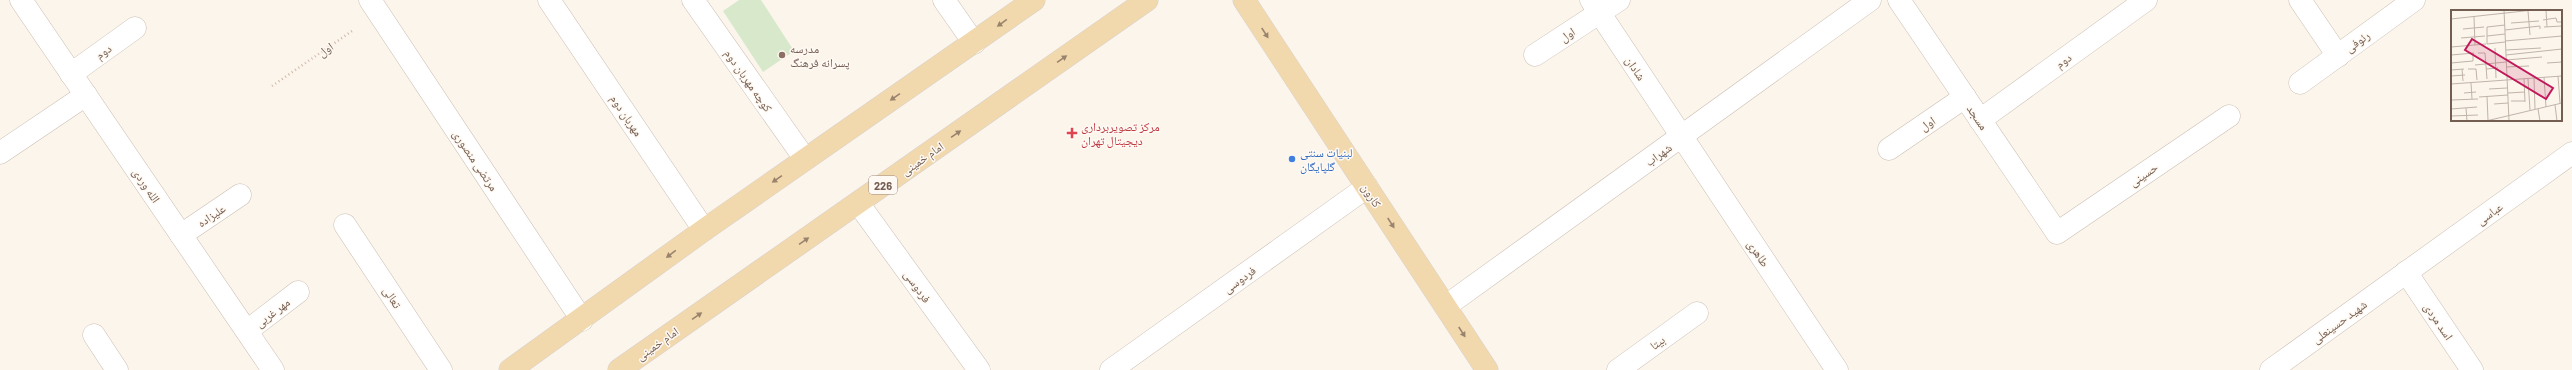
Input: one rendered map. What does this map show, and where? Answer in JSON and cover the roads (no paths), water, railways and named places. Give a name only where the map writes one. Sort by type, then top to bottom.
[{"type":"main road","points":[[510,370],[582,320],[704,230],[1034,0]]},
{"type":"main road","name":"امام خمینی","points":[[619,370],[1147,0]]},
{"type":"main road","name":"کارون","points":[[1244,0],[1446,306],[1481,368]]},
{"type":"street","name":"الله وردی","points":[[21,0],[273,370]]},
{"type":"street","name":"مهربان دوم","points":[[549,0],[704,230]]},
{"type":"street","name":"کوچه مهربان دوم","points":[[693,0],[805,159]]},
{"type":"street","points":[[944,0],[974,43]]},
{"type":"street","name":"اول","points":[[1535,55],[1595,6],[1618,0]]},
{"type":"street","name":"شهراب","points":[[1446,306],[1870,0]]},
{"type":"street","name":"مسجد","points":[[1899,0],[2057,233]]},
{"type":"street","name":"دوم","points":[[1980,120],[2146,0]]},
{"type":"street","points":[[2300,0],[2338,56]]},
{"type":"street","name":"رئوفی","points":[[2300,83],[2414,0]]},
{"type":"street","name":"مرتضی منصوری","points":[[374,6],[582,320]]},
{"type":"street","name":"شادان","points":[[1595,6],[1682,137]]},
{"type":"street","name":"دوم","points":[[71,74],[135,28]]},
{"type":"street","points":[[0,153],[86,96]]},
{"type":"street","name":"اول","points":[[1889,149],[1965,97]]},
{"type":"street","name":"حسینی","points":[[2057,233],[2229,116]]},
{"type":"street","name":"طاهری","points":[[1682,137],[1836,370]]},
{"type":"street","name":"عباسی","points":[[2406,272],[2572,153]]},
{"type":"street","name":"فردوسی","points":[[1111,370],[1367,187]]},
{"type":"street","name":"علیزاده","points":[[181,235],[240,195]]},
{"type":"street","name":"فردوسی","points":[[858,203],[979,370]]},
{"type":"street","name":"تعالی","points":[[345,225],[441,370]]},
{"type":"street","name":"شهید حسینعلی","points":[[2271,370],[2406,272]]},
{"type":"street","name":"اسد مردی","points":[[2406,272],[2472,370]]},
{"type":"street","name":"مهر غربی","points":[[246,331],[298,292]]},
{"type":"street","name":"بیتا","points":[[1618,370],[1697,313]]},
{"type":"street","points":[[94,336],[117,370]]},
{"type":"place","name":"مدرسه پسرانه فرهنگ","points":[[782,55]]},
{"type":"place","name":"مرکز تصویربرداری دیجیتال تهران","points":[[1072,133]]},
{"type":"place","name":"لبنیات سنتی گلپایگان","points":[[1292,159]]}]
